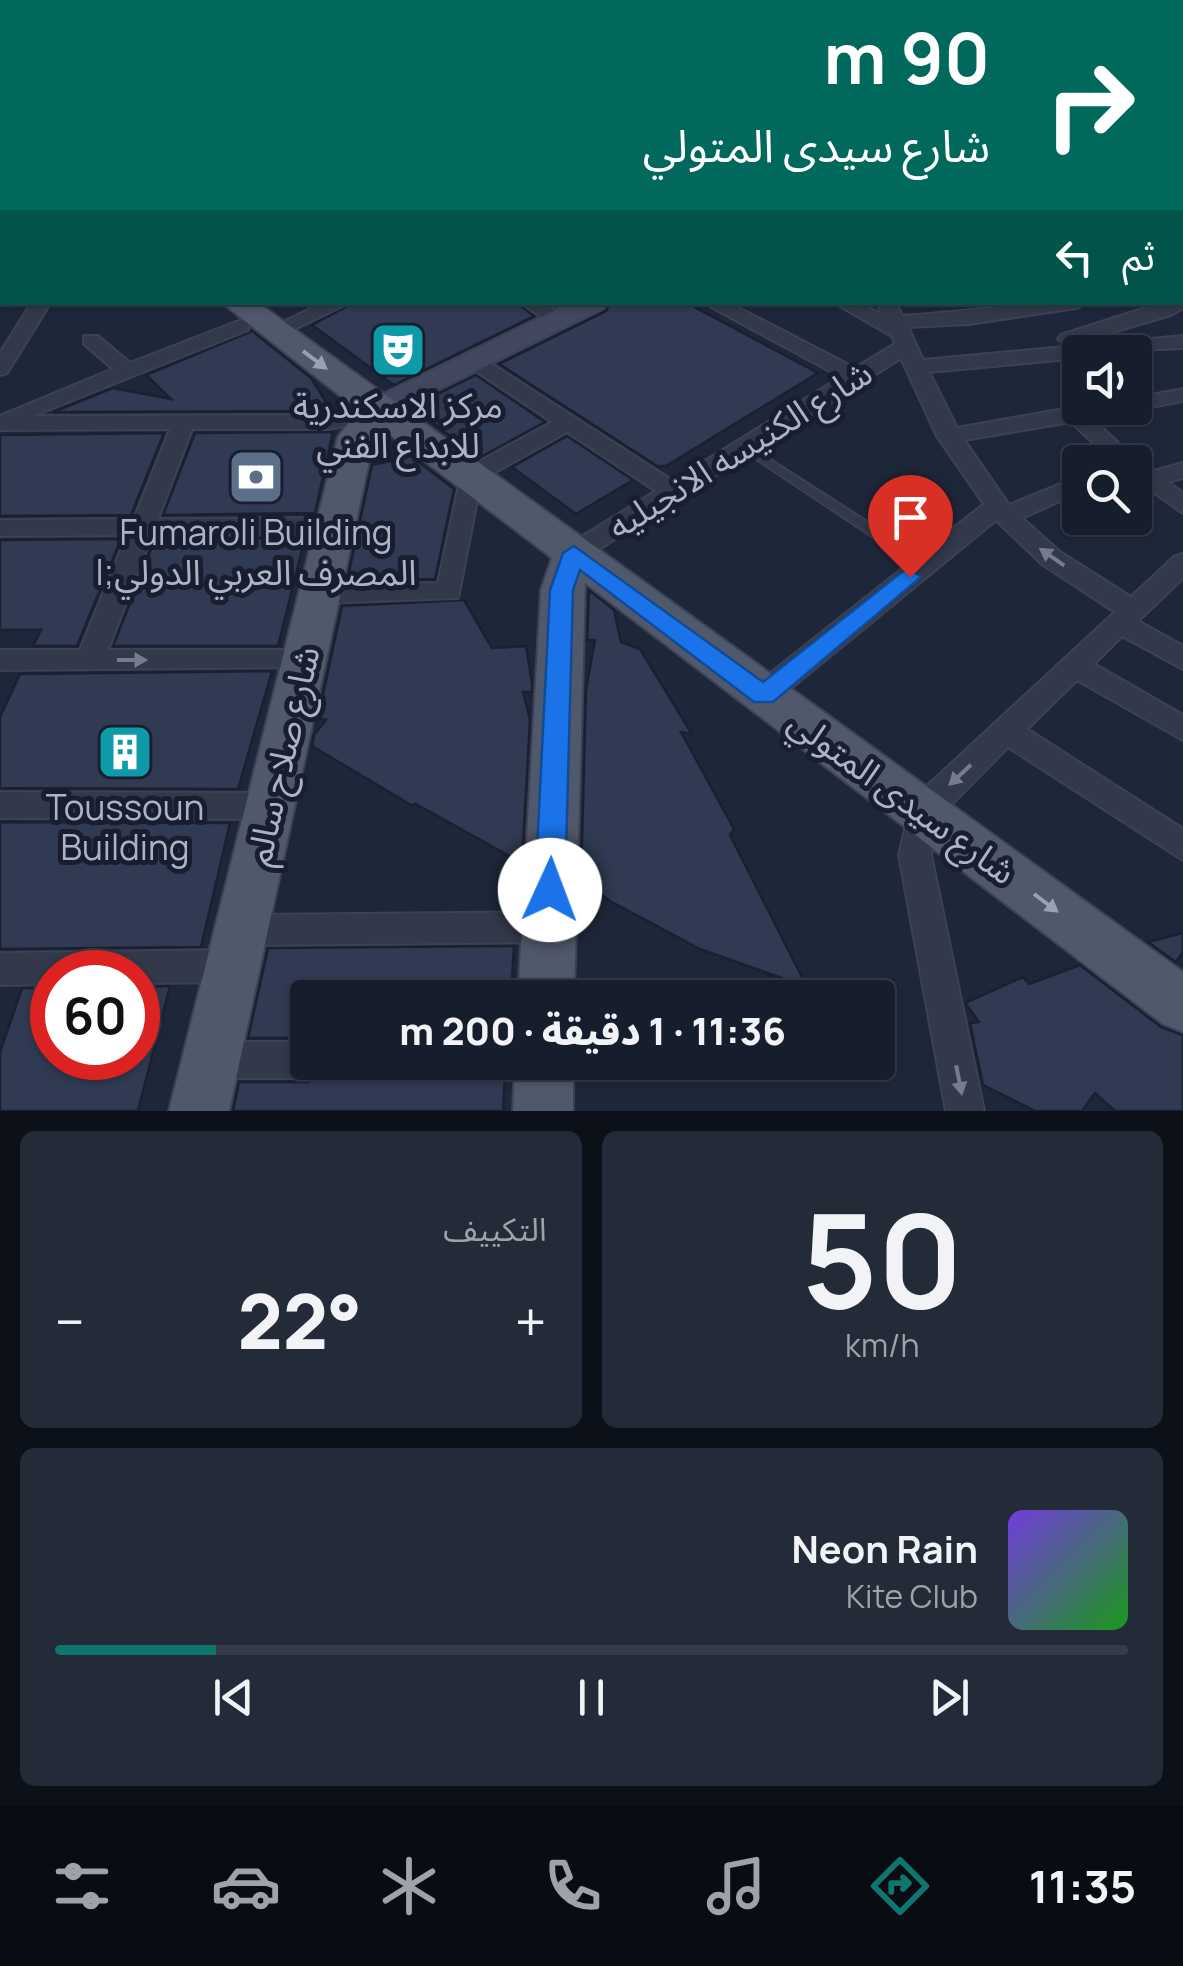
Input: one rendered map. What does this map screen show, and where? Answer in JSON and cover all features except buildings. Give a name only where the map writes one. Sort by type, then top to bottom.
[{"type":"main road","name":"شارع سيدى المتولي","points":[[251,320],[374,412],[470,476],[1183,1005]]},
{"type":"main road","name":"شارع صلاح سالم","points":[[199,1111],[356,437],[374,412]]},
{"type":"main road","points":[[547,980],[562,590],[574,553]]},
{"type":"main road","points":[[543,1111],[544,1080]]},
{"type":"street","points":[[0,369],[44,305]]},
{"type":"street","points":[[0,422],[251,320],[327,305]]},
{"type":"street","points":[[534,305],[558,320]]},
{"type":"street","points":[[0,422],[328,422],[374,412],[588,305]]},
{"type":"street","points":[[717,305],[856,377]]},
{"type":"street","points":[[847,305],[900,334],[1062,344]]},
{"type":"street","points":[[900,334],[1062,305]]},
{"type":"street","points":[[1102,335],[1178,307]]},
{"type":"street","points":[[1038,310],[1064,335]]},
{"type":"street","points":[[0,326],[20,337]]},
{"type":"street","points":[[900,334],[948,436],[1002,511],[1040,549],[1183,659]]},
{"type":"street","name":"شارع الكنيسه الانجيليه","points":[[574,553],[856,377],[900,334]]},
{"type":"street","points":[[91,340],[128,370]]},
{"type":"street","points":[[1152,343],[1183,342]]},
{"type":"street","points":[[474,361],[672,492]]},
{"type":"street","points":[[1152,401],[1183,395]]},
{"type":"street","points":[[948,436],[1062,416]]},
{"type":"street","points":[[90,660],[184,422]]},
{"type":"street","points":[[320,594],[449,592],[470,476],[568,422]]},
{"type":"street","points":[[1087,425],[1109,445]]},
{"type":"street","points":[[1152,473],[1183,470]]},
{"type":"street","points":[[1152,482],[1183,505]]},
{"type":"street","points":[[764,696],[1002,511],[1062,489]]},
{"type":"street","points":[[0,528],[336,526]]},
{"type":"street","points":[[965,1111],[914,855],[924,813],[937,796],[1183,563]]},
{"type":"street","points":[[0,660],[305,660]]},
{"type":"street","points":[[1076,666],[1183,730]]},
{"type":"street","points":[[1007,730],[1180,840]]},
{"type":"street","points":[[0,804],[272,806]]},
{"type":"street","points":[[0,969],[548,927]]},
{"type":"street","points":[[210,1060],[290,1060]]},
{"type":"lane","points":[[744,446],[885,539]]},
{"type":"place","name":"مركز الاسكندرية للابداع الفني","points":[[398,350]]},
{"type":"place","name":"Fumaroli Building I;المصرف العربي الدولي","points":[[256,477]]},
{"type":"place","name":"Toussoun Building","points":[[125,752]]},
{"type":"route","points":[[550,890],[562,590],[574,553],[764,696],[910,577]]}]
